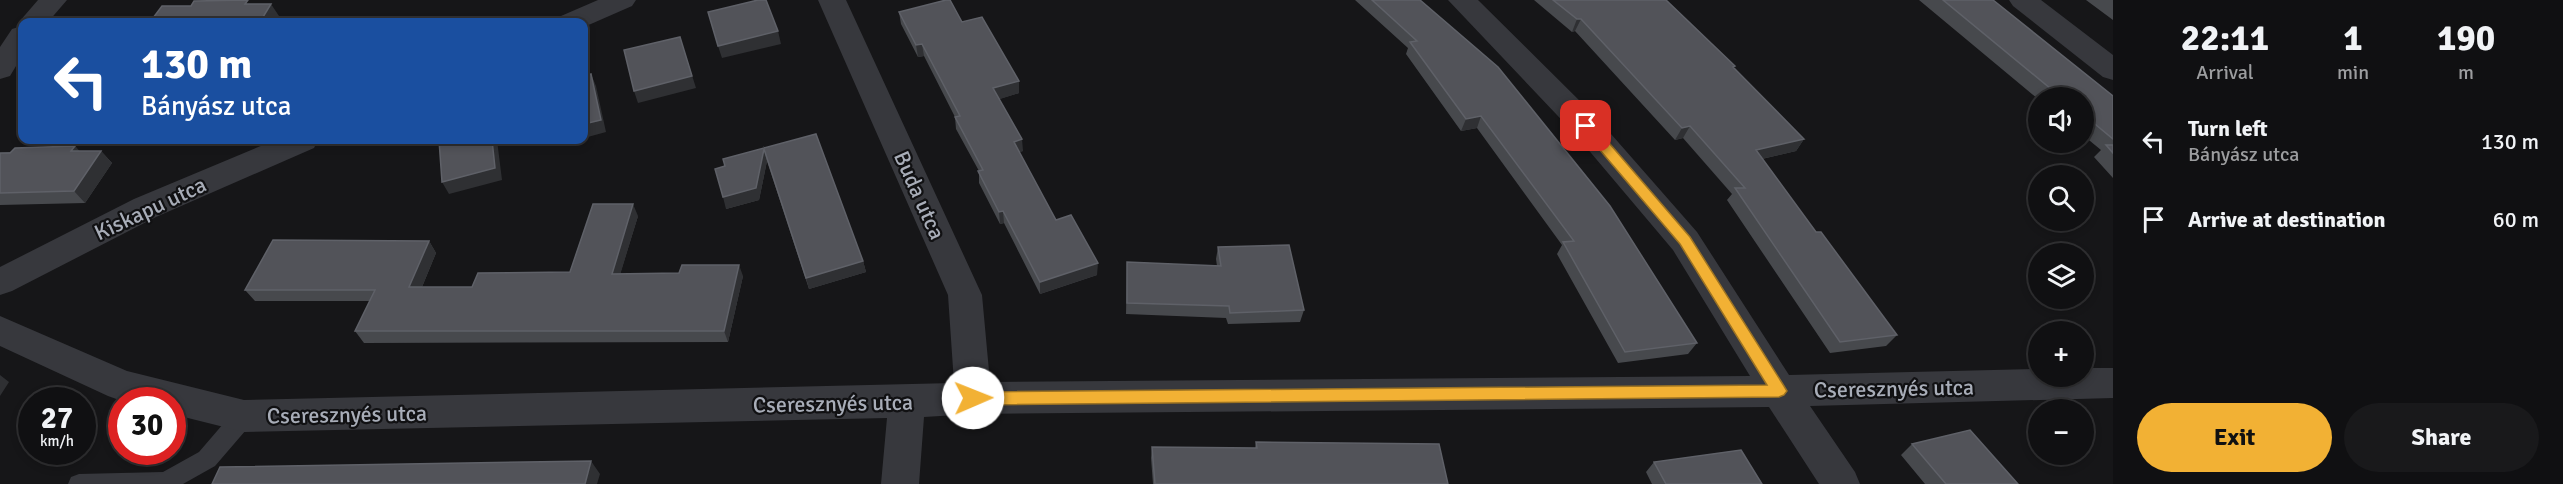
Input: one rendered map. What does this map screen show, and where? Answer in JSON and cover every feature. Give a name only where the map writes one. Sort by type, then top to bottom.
[{"type":"street","points":[[36,18],[52,0]]},
{"type":"street","points":[[580,18],[622,0]]},
{"type":"street","name":"Buda utca","points":[[832,0],[965,295],[973,398]]},
{"type":"street","points":[[1462,0],[1586,126],[1685,241],[1779,391],[1841,484]]},
{"type":"street","points":[[2023,0],[2113,70]]},
{"type":"street","points":[[0,69],[18,41]]},
{"type":"street","name":"Kiskapu utca","points":[[0,282],[145,208],[294,144]]},
{"type":"street","name":"Cseresznyés utca","points":[[0,330],[121,385],[244,416],[908,402],[973,398],[1779,391],[2113,383]]},
{"type":"street","points":[[900,484],[908,402]]},
{"type":"lane","points":[[79,484],[166,482],[207,459],[244,416]]},
{"type":"building","points":[[248,0],[245,4],[271,4],[262,18],[153,18],[162,6],[191,6],[194,1]]},
{"type":"building","points":[[766,0],[778,31],[718,46],[708,12]]},
{"type":"building","points":[[950,0],[962,22],[982,17],[1019,81],[993,88],[1022,139],[1014,142],[1056,220],[1071,215],[1098,263],[1040,282],[1003,211],[999,212],[978,171],[983,170],[955,117],[960,116],[922,44],[916,45],[899,12]]},
{"type":"building","points":[[1372,0],[1420,0],[1498,67],[1610,206],[1697,343],[1625,352],[1563,242],[1574,241],[1481,116],[1466,119],[1410,42],[1417,41]]},
{"type":"building","points":[[1553,0],[1666,0],[1735,66],[1733,67],[1804,139],[1756,150],[1816,232],[1821,232],[1897,335],[1840,342],[1735,188],[1745,188],[1690,126],[1682,128],[1581,19],[1577,19]]},
{"type":"building","points":[[1943,0],[1993,0],[2113,96],[2113,139],[2094,123],[2094,87],[2049,87]]},
{"type":"building","points":[[680,37],[692,76],[634,91],[624,50]]},
{"type":"building","points":[[591,74],[601,120],[588,123],[588,75]]},
{"type":"building","points":[[816,134],[863,261],[806,278],[764,149],[756,188],[723,197],[715,169],[725,166],[723,159]]},
{"type":"building","points":[[439,144],[492,144],[495,168],[442,182]]},
{"type":"building","points":[[2106,145],[2113,145],[2113,153]]},
{"type":"building","points":[[75,146],[71,151],[101,151],[74,191],[0,193],[0,153],[10,153],[15,148]]},
{"type":"building","points":[[593,204],[633,204],[612,274],[679,273],[682,265],[739,265],[724,331],[355,331],[375,290],[245,290],[273,240],[429,241],[409,287],[472,287],[478,273],[570,272]]},
{"type":"building","points":[[1289,245],[1304,310],[1230,313],[1229,306],[1127,303],[1127,262],[1221,266],[1218,247]]},
{"type":"building","points":[[1970,430],[2018,484],[1946,484],[1912,444]]},
{"type":"building","points":[[1256,442],[1439,444],[1448,484],[1155,484],[1152,447],[1257,448]]},
{"type":"building","points":[[1741,450],[1762,484],[1666,484],[1654,462]]},
{"type":"building","points":[[591,461],[585,484],[212,484],[220,467]]},
{"type":"route","points":[[973,398],[1779,391],[1685,241],[1586,126]]}]
